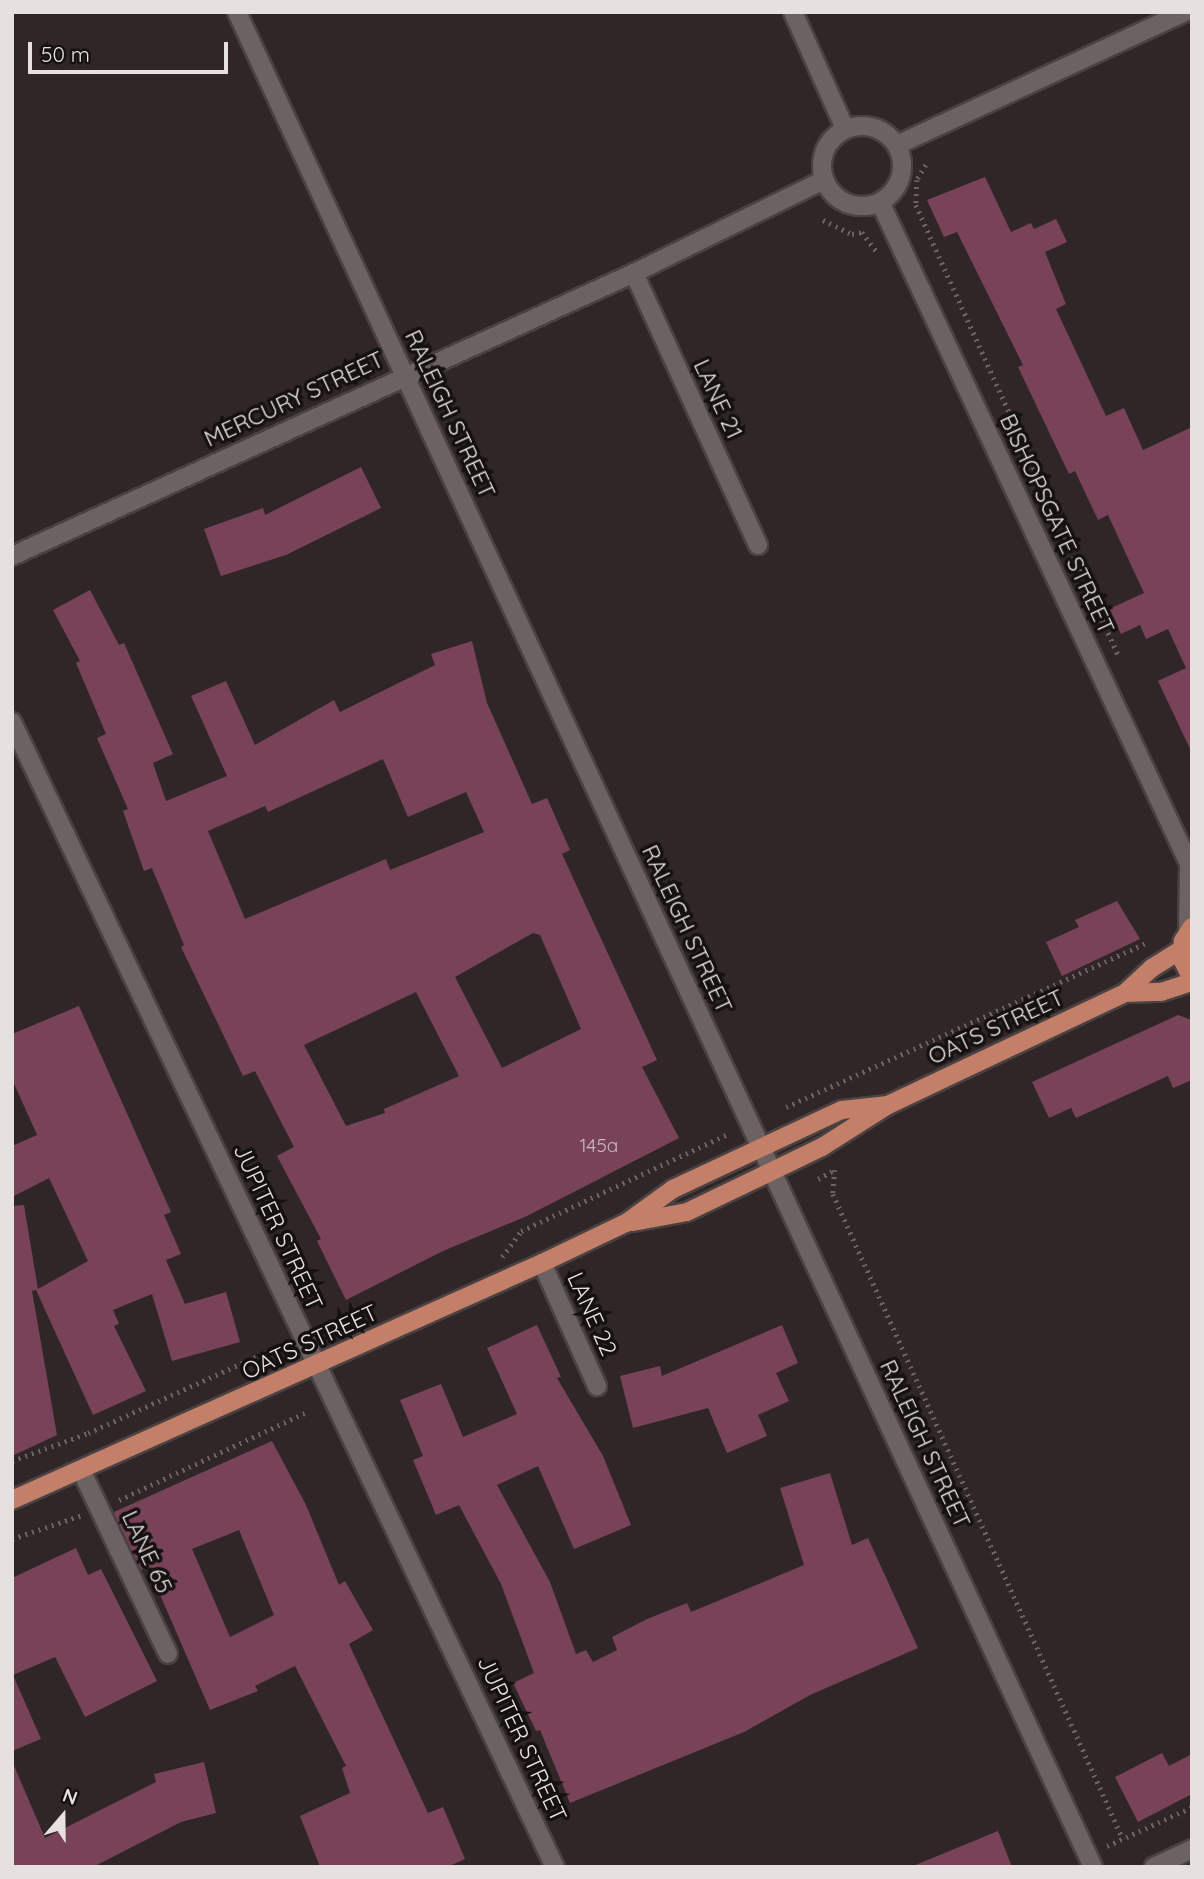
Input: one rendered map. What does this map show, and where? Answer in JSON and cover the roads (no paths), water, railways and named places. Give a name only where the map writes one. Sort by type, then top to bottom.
[{"type":"main road","name":"OATS STREET","points":[[626,1223],[687,1212],[842,1137],[888,1105],[1125,993],[1187,937]]},
{"type":"main road","points":[[1187,937],[1192,981]]},
{"type":"main road","name":"OATS STREET","points":[[1125,993],[1161,992],[1192,981]]},
{"type":"main road","name":"OATS STREET","points":[[12,1500],[82,1472],[542,1263],[626,1223],[673,1189],[842,1110],[888,1105]]},
{"type":"street","name":"RALEIGH STREET","points":[[237,12],[1090,1861]]},
{"type":"street","points":[[793,12],[845,129]]},
{"type":"street","points":[[897,145],[1185,12]]},
{"type":"street","points":[[868,126],[889,136],[897,145],[902,171],[891,194],[880,202],[854,205],[831,192],[824,180],[822,156],[835,136],[845,129],[868,126]]},
{"type":"street","name":"MERCURY STREET","points":[[12,556],[634,273],[824,180]]},
{"type":"street","name":"BISHOPSGATE STREET","points":[[880,202],[1191,868],[1187,937]]},
{"type":"street","name":"LANE 21","points":[[634,273],[758,545]]},
{"type":"street","name":"JUPITER STREET","points":[[12,722],[555,1867]]},
{"type":"street","name":"LANE 22","points":[[542,1263],[597,1386]]},
{"type":"street","name":"LANE 65","points":[[82,1472],[168,1654]]},
{"type":"street","points":[[1154,1867],[1192,1849]]}]
